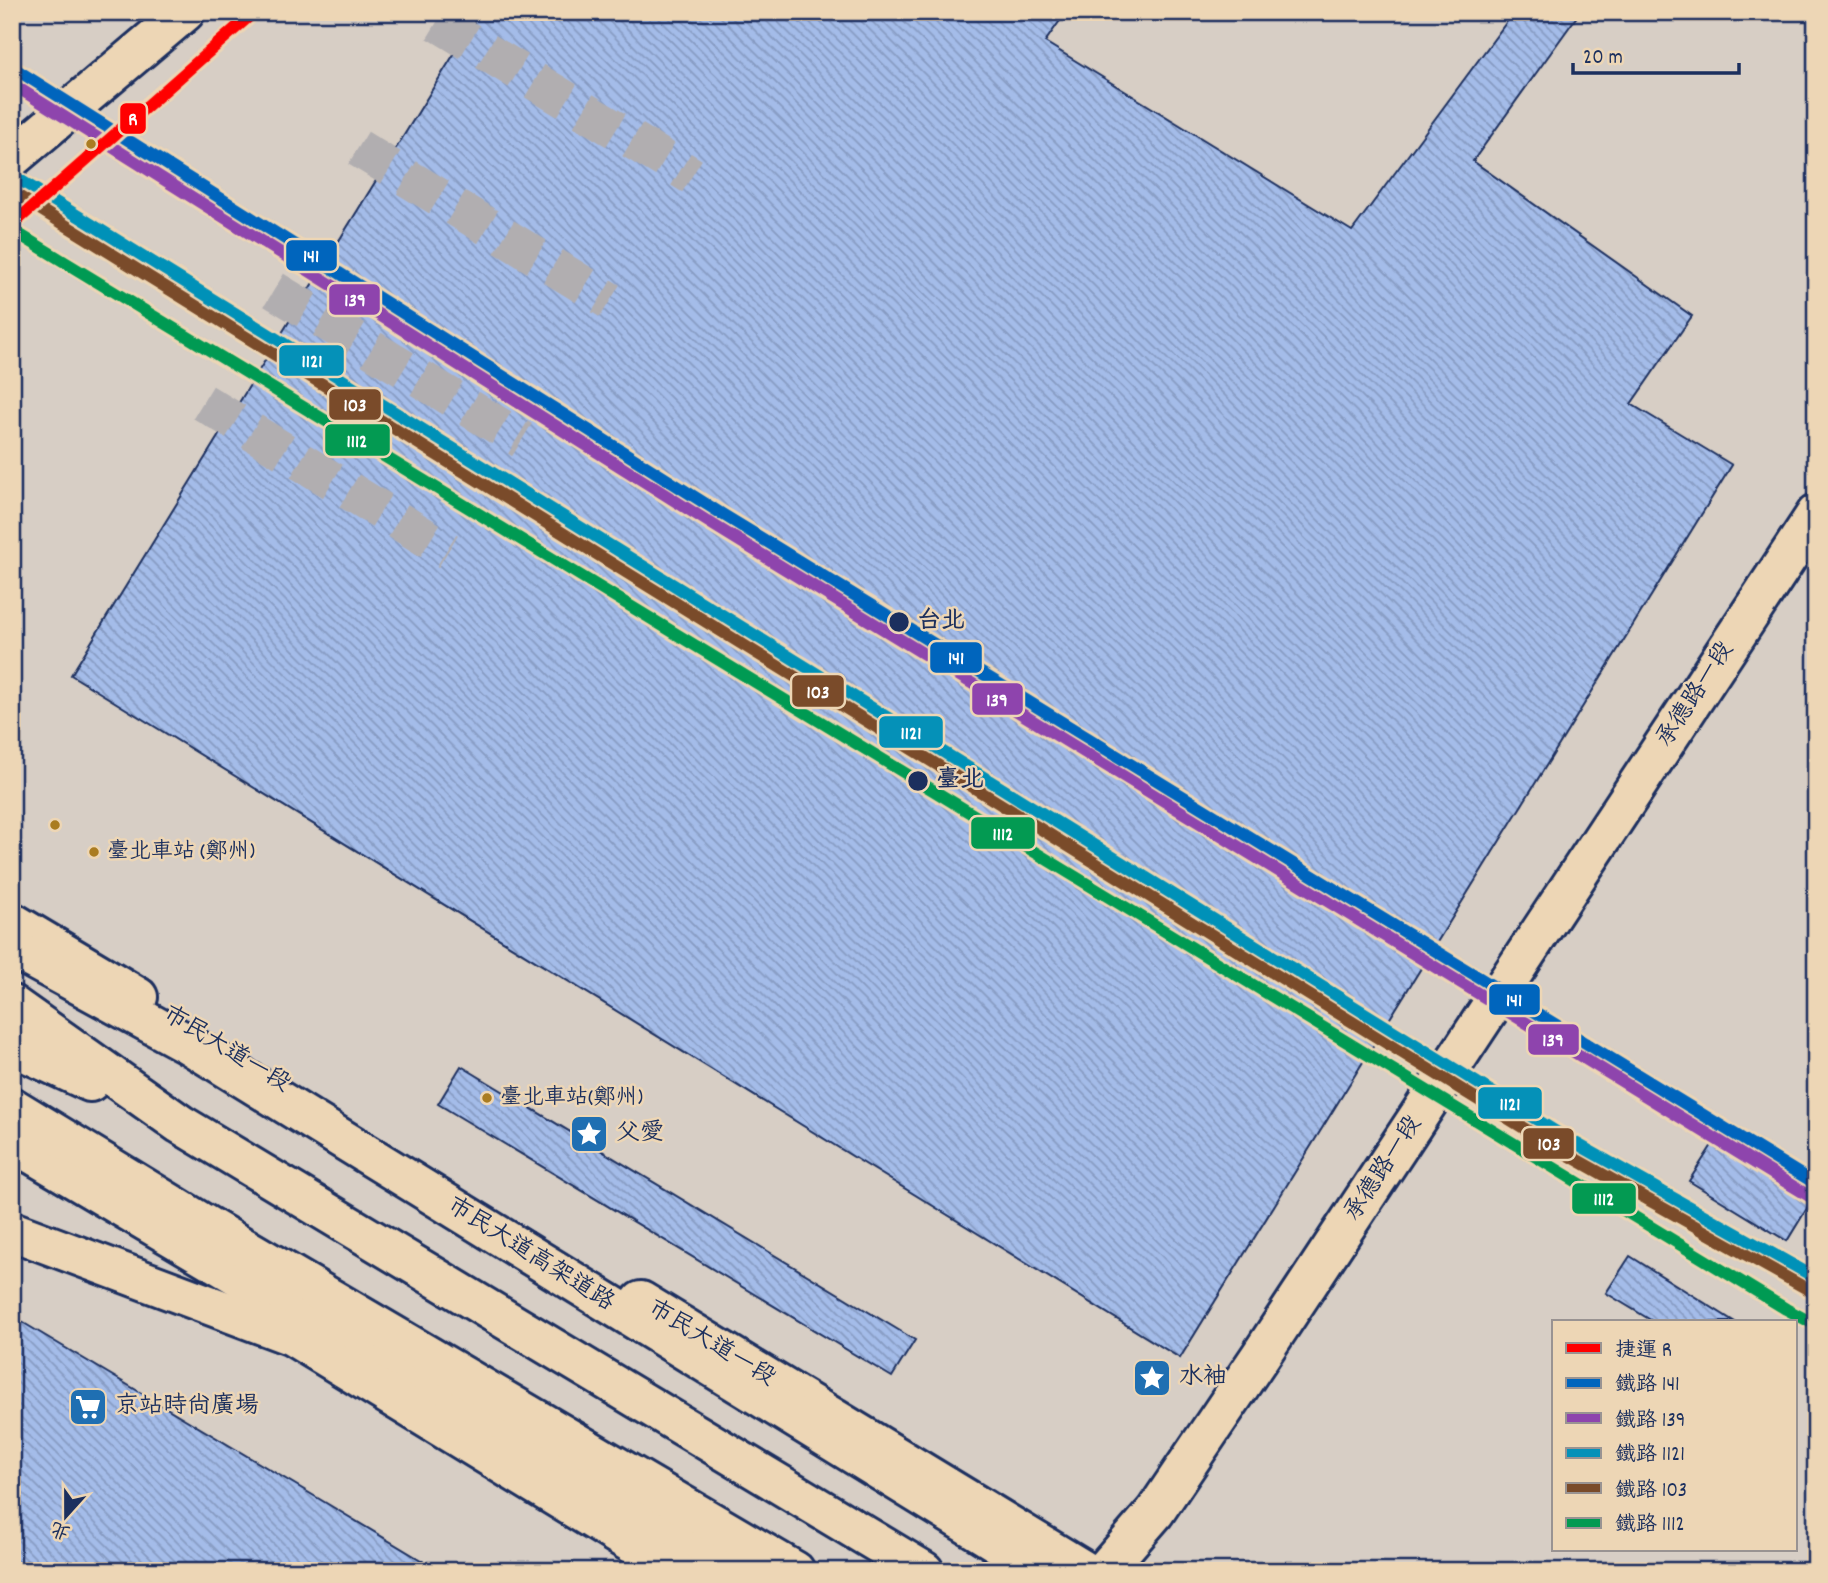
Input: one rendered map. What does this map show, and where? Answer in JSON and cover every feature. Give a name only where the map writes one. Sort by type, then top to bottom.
[{"type":"main road","points":[[12,158],[185,12]]},
{"type":"main road","name":"承德路一段","points":[[1104,1571],[1155,1512],[1239,1388],[1816,514]]},
{"type":"main road","name":"市民大道一段","points":[[12,922],[1085,1571]]},
{"type":"main road","name":"市民大道高架道路","points":[[12,948],[188,1044],[1043,1571]]},
{"type":"main road","points":[[12,1005],[180,1124],[924,1571]]},
{"type":"main road","points":[[12,1046],[180,1124]]},
{"type":"main road","points":[[12,1107],[199,1221],[795,1571]]},
{"type":"main road","points":[[12,1142],[736,1571]]},
{"type":"main road","points":[[12,1231],[292,1335],[677,1571]]},
{"type":"building","points":[[480,12],[1066,12],[1045,42],[1352,231],[1514,12],[1580,12],[1473,161],[1692,316],[1631,404],[1732,465],[1180,1358],[71,675]]},
{"type":"building","points":[[461,1066],[915,1340],[892,1377],[438,1104]]},
{"type":"building","points":[[1712,1145],[1809,1205],[1787,1241],[1689,1181]]},
{"type":"building","points":[[1630,1256],[1732,1320],[1651,1320],[1606,1293]]},
{"type":"building","name":"京站時尚廣場","points":[[12,1316],[316,1497],[439,1571],[12,1571]]},
{"type":"tunnel","points":[[437,22],[692,176]]},
{"type":"tunnel","points":[[358,148],[610,301]]},
{"type":"tunnel","points":[[274,290],[522,440]]},
{"type":"tunnel","points":[[203,402],[448,551]]},
{"type":"metro line","name":"R","points":[[12,225],[254,12]]},
{"type":"rail line","name":"141","points":[[12,67],[722,514],[1816,1184]]},
{"type":"rail line","name":"139","points":[[12,84],[715,526],[1809,1196]]},
{"type":"rail line","name":"1121","points":[[12,175],[1563,1136],[1816,1278]]},
{"type":"rail line","name":"103","points":[[12,192],[1556,1148],[1809,1290]]},
{"type":"rail line","name":"1112","points":[[12,230],[1816,1325]]},
{"type":"place","name":"台北","points":[[899,622]]},
{"type":"place","name":"臺北","points":[[918,781]]},
{"type":"place","name":"臺北車站 (鄭州)","points":[[94,852]]},
{"type":"place","name":"臺北車站(鄭州)","points":[[487,1098]]},
{"type":"place","name":"父愛","points":[[589,1134]]},
{"type":"place","name":"水袖","points":[[1152,1378]]},
{"type":"place","name":"京站時尚廣場","points":[[88,1407]]}]
